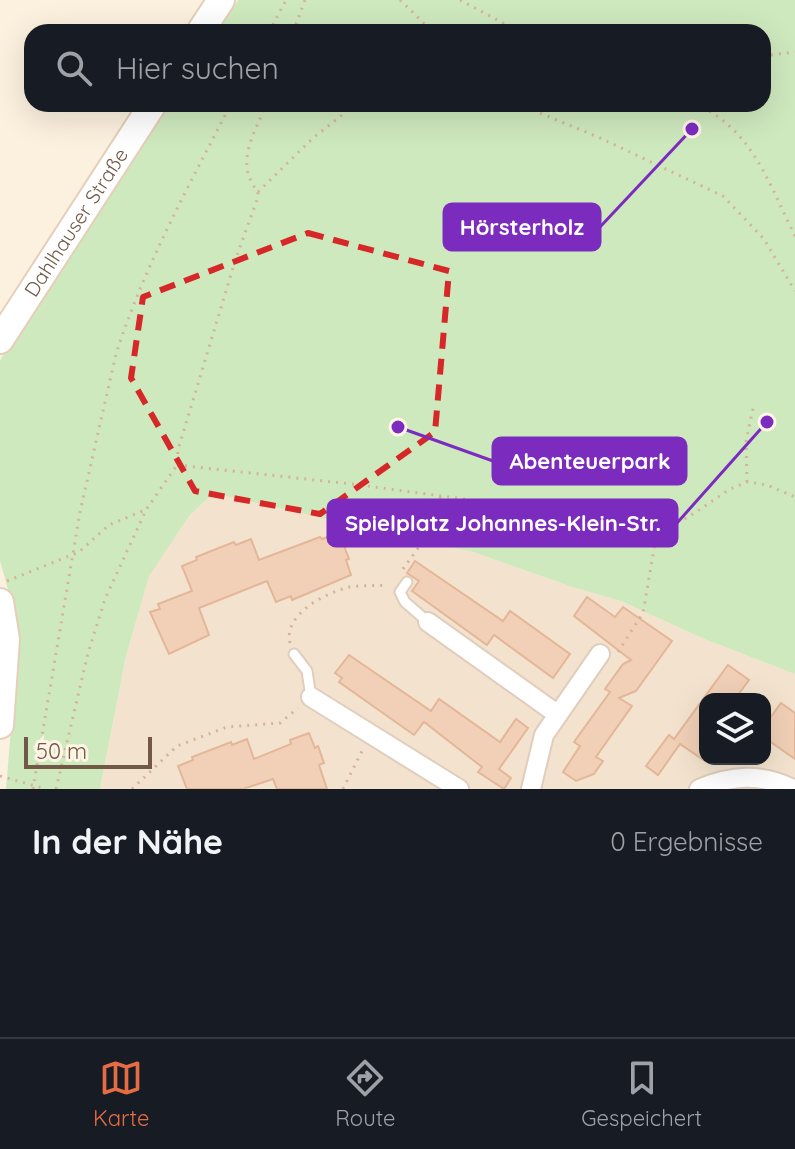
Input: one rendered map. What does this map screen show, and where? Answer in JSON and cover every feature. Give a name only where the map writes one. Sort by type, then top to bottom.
[{"type":"street","points":[[205,24],[221,0]]},
{"type":"street","name":"Dahlhauser Straße","points":[[0,340],[148,112]]},
{"type":"street","points":[[0,602],[6,639],[0,725]]},
{"type":"street","points":[[428,622],[557,714]]},
{"type":"street","points":[[531,789],[544,735],[600,654]]},
{"type":"street","points":[[311,697],[459,789]]},
{"type":"street","points":[[699,789],[734,777],[769,780],[793,789]]},
{"type":"lane","points":[[407,582],[400,592],[405,602],[428,622]]},
{"type":"lane","points":[[294,654],[307,671],[311,697]]},
{"type":"path","points":[[273,24],[286,0]]},
{"type":"path","points":[[296,24],[305,0]]},
{"type":"path","points":[[400,0],[425,24]]},
{"type":"path","points":[[460,0],[503,24]]},
{"type":"path","points":[[771,55],[795,52]]},
{"type":"path","points":[[33,786],[80,512],[104,399],[124,330],[176,213],[227,112]]},
{"type":"path","points":[[258,192],[248,176],[246,160],[263,112]]},
{"type":"path","points":[[56,789],[95,627],[117,568],[146,510],[177,465],[178,450],[258,192],[313,138],[346,112]]},
{"type":"path","points":[[537,112],[723,196],[764,239],[795,291]]},
{"type":"path","points":[[709,112],[725,121],[744,139],[795,236]]},
{"type":"path","points":[[747,482],[746,441],[754,404]]},
{"type":"path","points":[[177,465],[658,525],[687,518],[730,489],[747,482],[767,485],[795,497]]},
{"type":"path","points":[[401,572],[419,547],[441,496]]},
{"type":"path","points":[[0,584],[75,552],[92,543],[109,525],[146,510]]},
{"type":"path","points":[[600,654],[614,658],[643,613],[658,525]]},
{"type":"path","points":[[294,654],[288,639],[289,631],[302,611],[344,589],[392,585]]},
{"type":"path","points":[[132,789],[177,746],[227,727],[280,723],[311,697]]},
{"type":"path","points":[[343,789],[371,736]]},
{"type":"path","points":[[0,776],[46,789]]},
{"type":"highlighted area","points":[[308,233],[449,271],[435,432],[320,514],[195,491],[131,378],[143,297]]},
{"type":"shaded area","points":[[213,492],[473,552],[621,601],[704,639],[795,674],[795,789],[100,789],[126,656],[149,575],[189,516]]},
{"type":"green space","points":[[238,0],[795,0],[795,674],[704,639],[621,601],[473,552],[213,493],[189,516],[149,576],[126,656],[100,789],[6,789],[16,668],[13,607],[0,561],[0,360],[164,112],[771,112],[771,24],[222,24]]},
{"type":"building","points":[[339,533],[349,559],[346,560],[351,575],[292,600],[291,596],[276,602],[267,581],[199,608],[209,635],[169,654],[150,612],[160,609],[158,604],[192,591],[182,566],[234,542],[236,545],[251,539],[259,560]]},
{"type":"building","points":[[415,561],[503,621],[510,611],[570,654],[553,678],[494,635],[487,645],[412,591],[419,581],[407,573]]},
{"type":"building","points":[[587,597],[615,617],[623,607],[672,641],[636,691],[619,698],[632,706],[596,757],[603,761],[594,774],[576,781],[563,772],[580,746],[574,742],[610,692],[605,689],[623,664],[631,660],[574,616]]},
{"type":"building","points":[[349,655],[431,711],[439,699],[500,742],[516,719],[528,728],[499,769],[511,778],[504,789],[478,772],[482,767],[424,722],[414,735],[339,682],[342,678],[335,673]]},
{"type":"building","points":[[728,665],[749,680],[739,693],[708,693]]},
{"type":"building","points":[[781,703],[795,713],[795,759],[771,742],[771,717]]},
{"type":"building","points":[[699,705],[699,757],[680,744],[658,775],[646,766],[669,735],[674,739]]},
{"type":"building","points":[[309,733],[324,763],[319,765],[327,789],[277,789],[273,779],[243,789],[187,789],[178,766],[193,760],[192,757],[247,739],[254,759]]},
{"type":"place","name":"Hörsterholz","points":[[692,129]]},
{"type":"place","name":"Spielplatz Johannes-Klein-Str.","points":[[767,422]]},
{"type":"place","name":"Abenteuerpark","points":[[398,427]]}]
